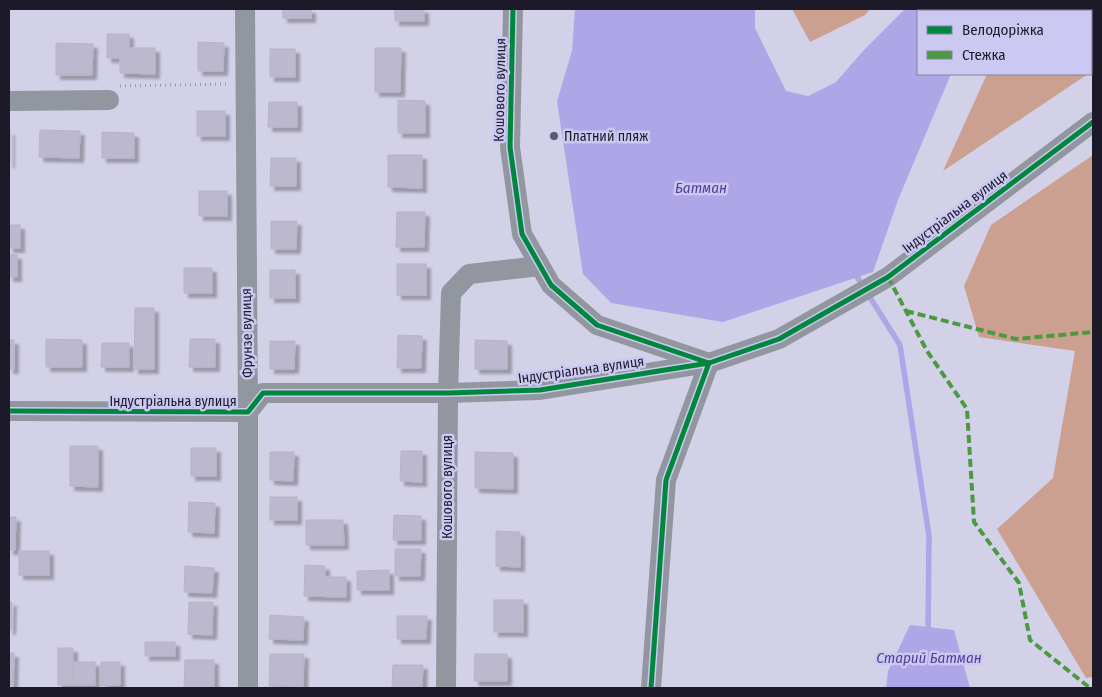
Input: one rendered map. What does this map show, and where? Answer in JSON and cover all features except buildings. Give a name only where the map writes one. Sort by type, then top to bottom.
[{"type":"street","name":"Фрунзе вулиця","points":[[245,9],[248,688]]},
{"type":"street","name":"Кошового вулиця","points":[[513,9],[510,147],[522,234],[551,284],[597,325],[709,363]]},
{"type":"street","points":[[9,100],[109,100]]},
{"type":"street","name":"Індустріальна вулиця","points":[[9,411],[248,412],[263,393],[448,393],[540,390],[709,363],[779,339],[888,277],[1093,122]]},
{"type":"street","name":"Кошового вулиця","points":[[446,688],[448,393],[451,293],[470,274],[540,266]]},
{"type":"street","points":[[651,688],[666,480],[709,363]]},
{"type":"path","points":[[109,100],[120,86],[245,84]]},
{"type":"shaded area","points":[[792,9],[870,9],[865,15],[810,42]]},
{"type":"shaded area","points":[[1093,9],[1093,70],[1092,10],[1016,10]]},
{"type":"shaded area","points":[[987,75],[1087,75],[943,171]]},
{"type":"shaded area","points":[[1093,155],[1093,677],[1086,678],[997,529],[1053,478],[1075,351],[979,337],[964,286],[991,225]]},
{"type":"water","name":"Батман","points":[[575,9],[755,9],[755,28],[786,91],[808,96],[836,82],[863,51],[905,9],[978,9],[917,10],[917,75],[951,75],[898,200],[873,272],[723,322],[611,303],[583,274],[557,101],[572,51]]},
{"type":"water","name":"Старий Батман","points":[[910,625],[954,630],[970,688],[886,688],[888,671]]},
{"type":"waterway","points":[[854,272],[900,345],[929,536],[928,635]]},
{"type":"marked path","points":[[888,277],[927,351],[967,409],[974,522],[1019,583],[1030,640],[1090,688]]},
{"type":"marked path","points":[[906,311],[1016,339],[1093,332]]},
{"type":"cycle path","points":[[513,9],[510,147],[522,234],[551,285],[597,325],[709,363],[666,480],[651,688]]},
{"type":"cycle path","points":[[9,411],[248,412],[263,393],[448,393],[540,390],[709,363],[779,339],[888,277],[1093,122]]},
{"type":"place","name":"Платний пляж","points":[[554,136]]}]
